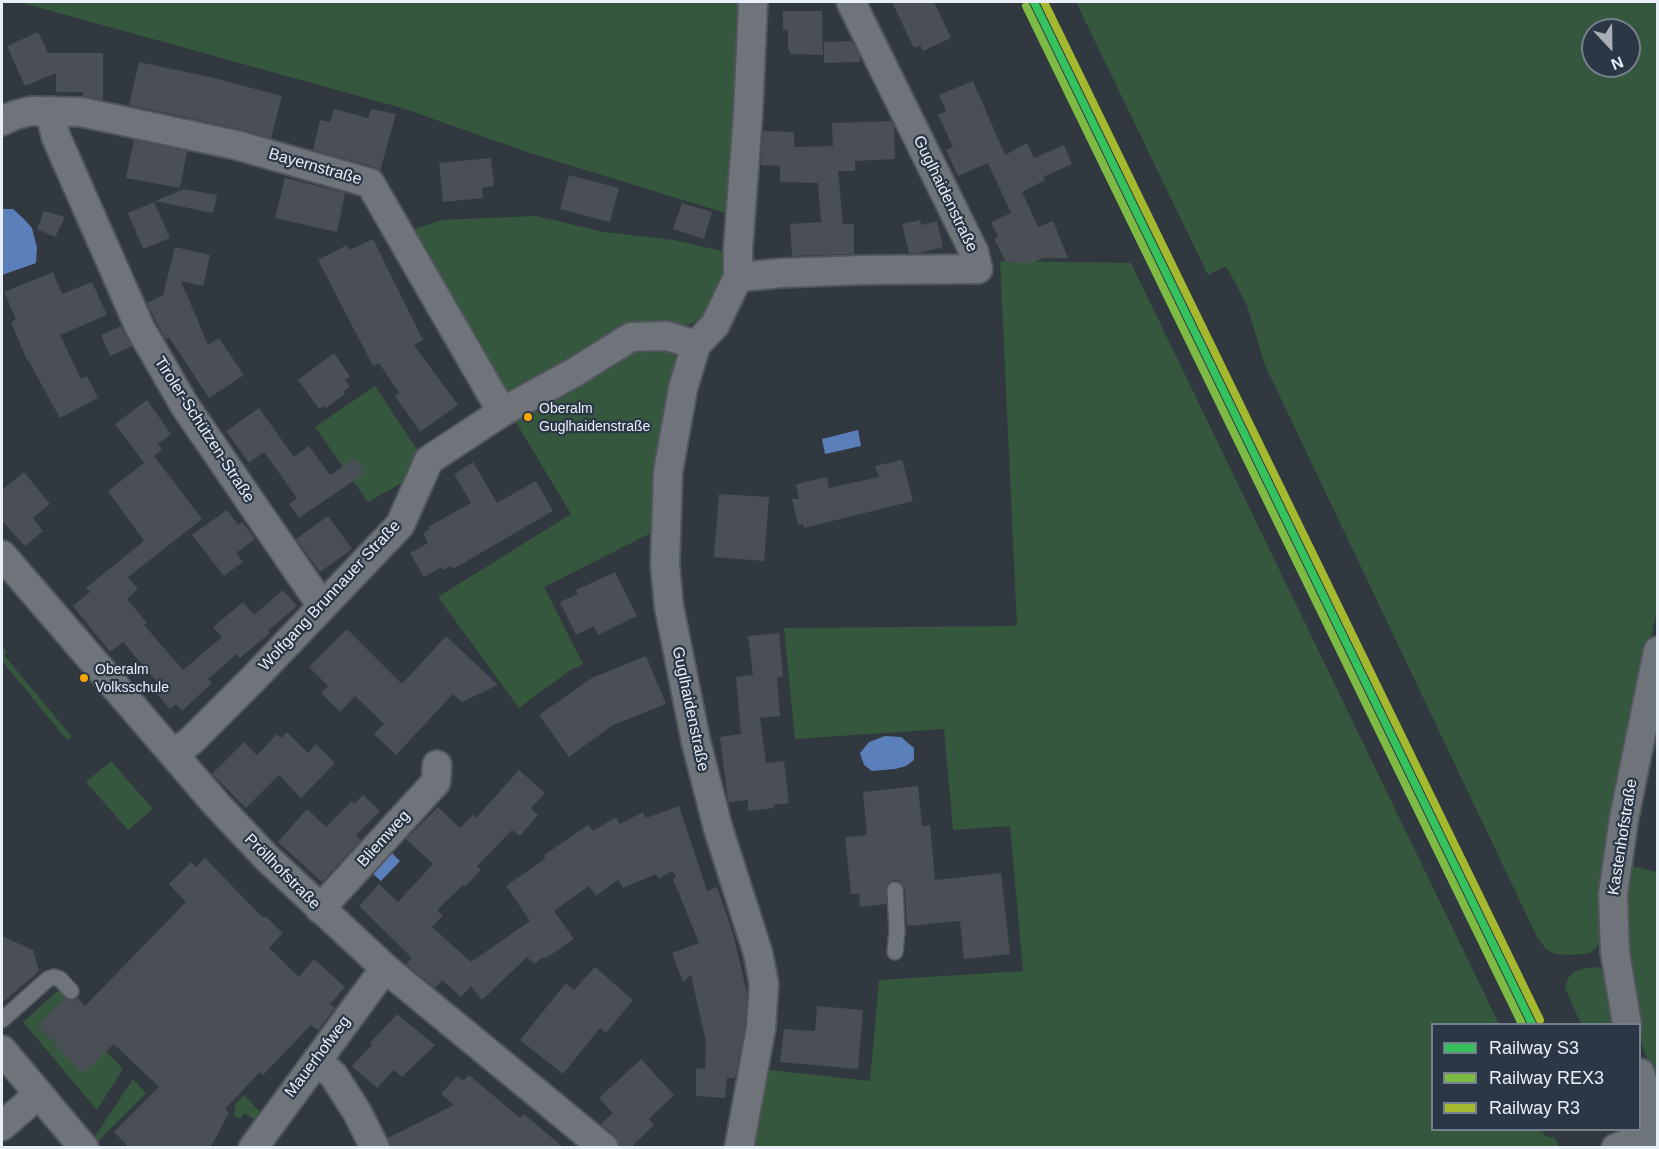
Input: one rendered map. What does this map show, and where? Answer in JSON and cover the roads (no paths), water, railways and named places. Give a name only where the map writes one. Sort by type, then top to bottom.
[{"type":"street","name":"Guglhaidenstraße","points":[[739,1148],[760,1028],[764,984],[758,953],[718,828],[696,742],[669,607],[664,565],[668,472],[683,388],[696,345],[715,325],[738,277],[753,2]]},
{"type":"street","name":"Guglhaidenstraße","points":[[738,277],[840,271],[978,269],[974,252],[851,2]]},
{"type":"street","name":"Bayernstraße","points":[[2,121],[31,111],[81,112],[236,145],[370,183],[502,412]]},
{"type":"street","name":"Tiroler-Schützen-Straße","points":[[50,111],[56,137],[140,328],[185,406],[322,606]]},
{"type":"street","name":"Wolfgang Brunnauer Straße","points":[[173,754],[191,741],[247,685],[400,525],[429,460],[502,412],[631,337],[667,336],[696,345]]},
{"type":"street","name":"Pröllhofstraße","points":[[2,555],[238,828],[320,909],[385,968],[604,1148]]},
{"type":"street","name":"Kastenhofstraße","points":[[1627,1023],[1615,952],[1613,894],[1624,818],[1658,651]]},
{"type":"street","name":"Bliemweg","points":[[320,909],[436,782],[437,765]]},
{"type":"street","name":"Mauerhofweg","points":[[253,1148],[385,968]]},
{"type":"street","points":[[2,1050],[84,1148]]},
{"type":"street","points":[[317,1060],[334,1076],[357,1112],[375,1148]]},
{"type":"street","points":[[1616,1148],[1658,1130],[1641,1076]]},
{"type":"street","points":[[2,1126],[39,1094]]},
{"type":"lane","points":[[895,890],[897,931],[895,952]]},
{"type":"lane","points":[[2,1020],[54,977],[60,979],[71,991]]},
{"type":"water","points":[[2,209],[13,209],[24,219],[32,228],[37,248],[36,263],[2,275]]},
{"type":"water","points":[[858,430],[861,446],[825,454],[822,439]]},
{"type":"water","points":[[885,736],[901,737],[914,748],[914,760],[906,766],[895,769],[872,771],[864,765],[860,753],[869,742]]},
{"type":"water","points":[[390,851],[400,861],[381,881],[371,872]]},
{"type":"rail line","name":"S3","points":[[1034,2],[1532,1023]]},
{"type":"rail line","name":"R3","points":[[1044,2],[1540,1020]]},
{"type":"rail line","name":"REX3","points":[[1026,6],[1522,1023]]},
{"type":"place","name":"Oberalm Guglhaidenstraße","points":[[528,417]]},
{"type":"place","name":"Oberalm Volksschule","points":[[84,678]]}]
